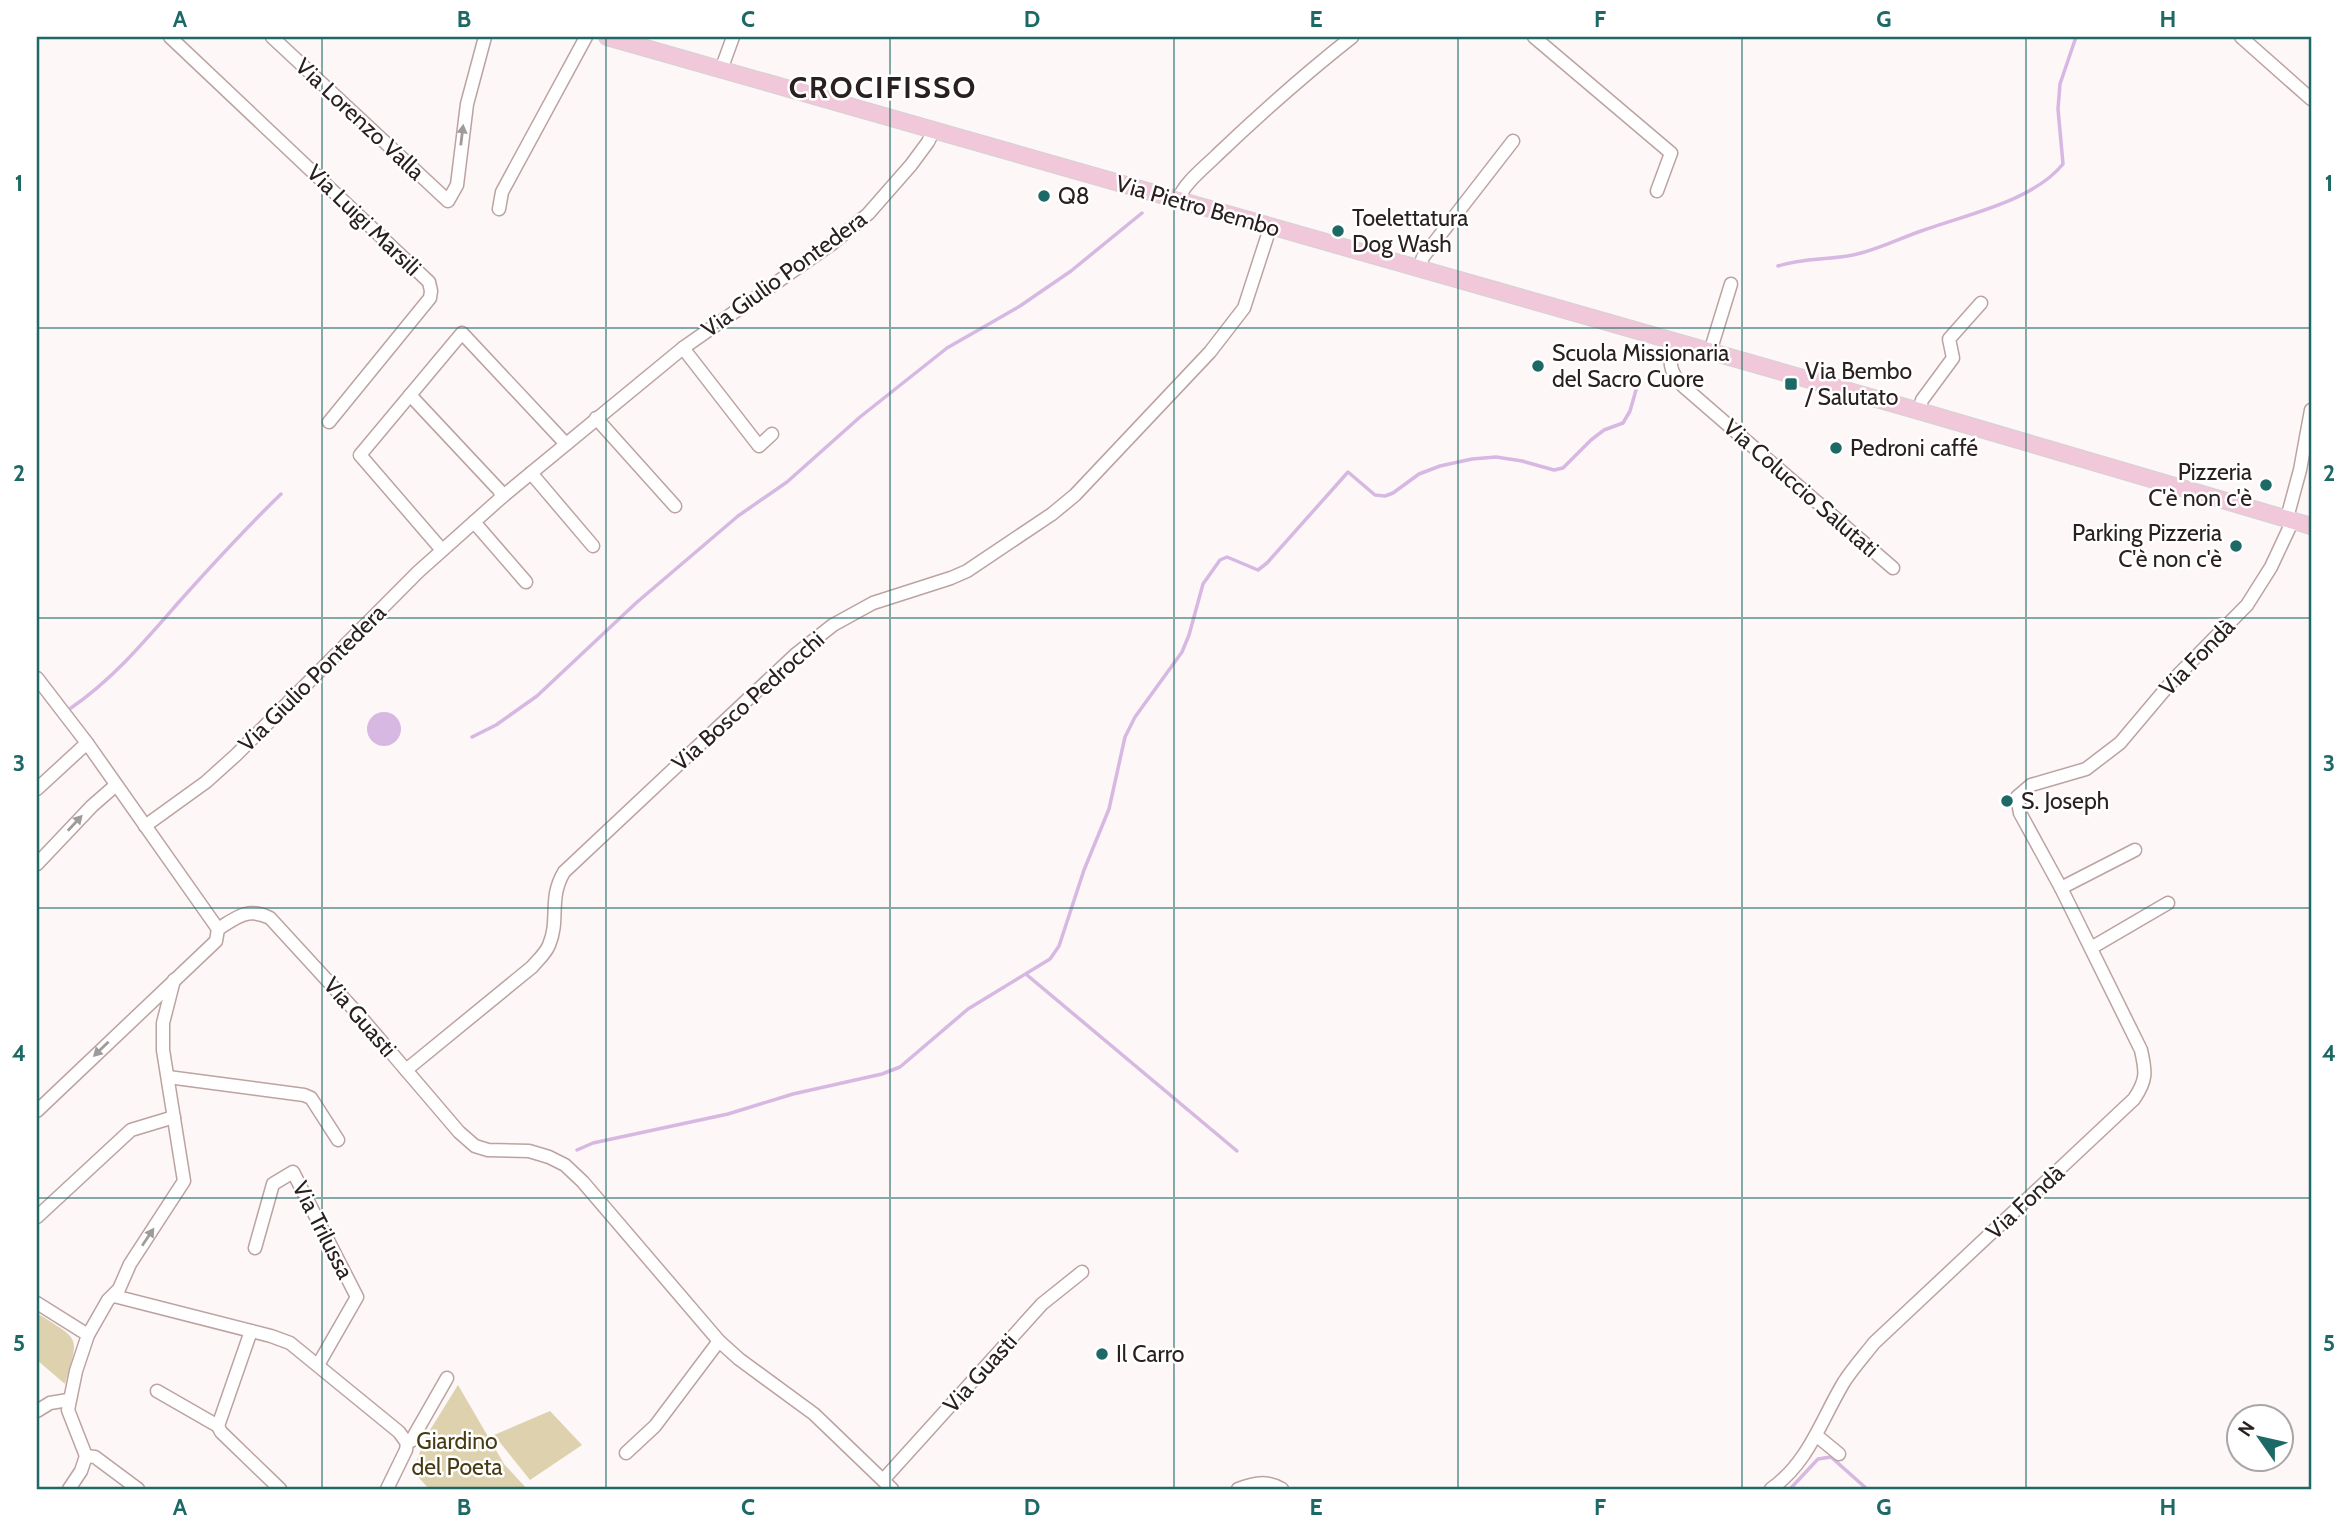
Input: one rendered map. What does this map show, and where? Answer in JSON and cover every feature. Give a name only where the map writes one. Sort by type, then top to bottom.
[{"type":"main road","name":"Via Pietro Bembo","points":[[607,37],[1919,411],[2311,526]]},
{"type":"street","name":"Via Luigi Marsili","points":[[170,37],[429,282],[430,298],[329,422]]},
{"type":"street","name":"Via Lorenzo Valla","points":[[272,37],[448,201],[457,185],[467,104],[485,37]]},
{"type":"street","points":[[499,209],[502,192],[586,37]]},
{"type":"street","points":[[721,70],[733,37]]},
{"type":"street","points":[[1178,200],[1188,185],[1234,139],[1352,37]]},
{"type":"street","points":[[1534,37],[1671,153],[1657,191]]},
{"type":"street","points":[[2241,37],[2311,99]]},
{"type":"street","name":"Via Giulio Pontedera","points":[[145,827],[206,782],[236,755],[442,550],[502,497],[683,348],[833,243],[868,214],[921,152],[934,130]]},
{"type":"street","points":[[1419,269],[1423,257],[1513,141]]},
{"type":"street","name":"Via Bosco Pedrocchi","points":[[406,1070],[531,967],[548,948],[554,930],[556,886],[564,872],[795,655],[833,625],[873,603],[951,578],[967,570],[1052,514],[1075,495],[1231,328],[1244,308],[1270,228]]},
{"type":"street","points":[[1710,352],[1731,284]]},
{"type":"street","points":[[1919,411],[1922,400],[1953,358],[1949,339],[1981,303]]},
{"type":"street","points":[[442,550],[360,455],[462,333],[566,444]]},
{"type":"street","name":"Via Coluccio Salutati","points":[[1674,342],[1670,367],[1683,386],[1893,568]]},
{"type":"street","name":"Via Giulio Pontedera","points":[[683,348],[759,446],[772,434]]},
{"type":"street","points":[[410,395],[499,490],[502,497]]},
{"type":"street","points":[[2290,519],[2311,410]]},
{"type":"street","points":[[596,418],[675,506]]},
{"type":"street","points":[[531,473],[593,546]]},
{"type":"street","name":"Via Fondà","points":[[1817,1436],[1844,1382],[1874,1343],[2134,1099],[2144,1085],[2145,1069],[2141,1050],[2061,888],[2020,813],[2017,797],[2031,785],[2086,769],[2120,743],[2174,679],[2247,605],[2271,567],[2290,519]]},
{"type":"street","points":[[474,522],[526,582]]},
{"type":"street","points":[[37,678],[87,743],[218,929],[217,940],[37,1111]]},
{"type":"street","points":[[37,789],[87,743]]},
{"type":"street","points":[[37,864],[97,800],[116,785]]},
{"type":"street","points":[[2061,888],[2135,850]]},
{"type":"street","points":[[2091,948],[2168,903]]},
{"type":"street","name":"Via Guasti","points":[[218,929],[247,913],[270,918],[459,1132],[475,1146],[488,1150],[529,1151],[565,1165],[583,1182],[719,1341],[814,1414],[888,1484],[1042,1304],[1082,1272]]},
{"type":"street","points":[[69,1489],[81,1471],[86,1456],[84,1446],[70,1420],[68,1400],[88,1335],[184,1181],[163,1050],[163,1023],[174,980]]},
{"type":"street","points":[[168,1077],[304,1095],[311,1098],[338,1140]]},
{"type":"street","points":[[37,1217],[131,1130],[174,1117]]},
{"type":"street","name":"Via Trilussa","points":[[255,1248],[273,1184],[293,1172],[357,1297],[318,1365]]},
{"type":"street","points":[[114,1296],[290,1343],[399,1432],[407,1443],[387,1489]]},
{"type":"street","points":[[37,1303],[88,1335]]},
{"type":"street","points":[[218,1426],[251,1331]]},
{"type":"street","points":[[626,1453],[655,1426],[719,1341]]},
{"type":"street","points":[[407,1443],[411,1441],[447,1378]]},
{"type":"street","points":[[157,1391],[218,1426],[280,1489]]},
{"type":"street","points":[[40,1409],[68,1400]]},
{"type":"street","points":[[40,1409],[57,1411],[70,1420]]},
{"type":"street","points":[[1771,1489],[1796,1466],[1817,1436],[1839,1454]]},
{"type":"street","points":[[86,1456],[95,1457],[138,1489]]},
{"type":"street","points":[[1238,1489],[1266,1482],[1282,1489]]},
{"type":"green space","points":[[37,1313],[62,1329],[73,1340],[73,1356],[65,1384],[37,1360]]},
{"type":"green space","name":"Giardino del Poeta","points":[[458,1385],[504,1464],[527,1489],[429,1489],[413,1471],[425,1438]]},
{"type":"green space","points":[[550,1411],[582,1445],[530,1480],[494,1435]]},
{"type":"shaded area","points":[[384,712],[396,717],[401,729],[396,741],[384,746],[372,741],[367,729],[372,717]]},
{"type":"waterway","points":[[1778,266],[1871,250],[1999,205],[2035,188],[2050,177],[2063,164],[2058,109],[2060,84],[2076,37]]},
{"type":"waterway","points":[[472,737],[496,725],[537,696],[636,603],[738,516],[787,482],[860,417],[947,348],[1020,306],[1071,271],[1142,213]]},
{"type":"waterway","points":[[577,1150],[593,1143],[728,1114],[793,1094],[882,1074],[900,1067],[968,1009],[1050,959],[1059,946],[1084,870],[1109,809],[1125,737],[1135,717],[1182,652],[1203,584],[1220,560],[1227,557],[1258,570],[1348,472],[1375,495],[1385,496],[1419,474],[1472,459],[1496,457],[1554,470],[1563,468],[1604,430],[1623,423],[1630,411],[1638,383]]},
{"type":"waterway","points":[[71,708],[101,685],[128,659],[216,561],[281,494]]},
{"type":"waterway","points":[[1027,975],[1237,1151]]},
{"type":"waterway","points":[[1790,1489],[1818,1459],[1831,1457],[1867,1489]]},
{"type":"place","name":"Q8","points":[[1044,196]]},
{"type":"place","name":"Toelettatura Dog Wash","points":[[1338,231]]},
{"type":"place","name":"Scuola Missionaria del Sacro Cuore","points":[[1538,366]]},
{"type":"place","name":"Via Bembo / Salutato","points":[[1791,384]]},
{"type":"place","name":"Pedroni caffé","points":[[1836,448]]},
{"type":"place","name":"Pizzeria C'è non c'è","points":[[2266,485]]},
{"type":"place","name":"Parking Pizzeria C'è non c'è","points":[[2236,546]]},
{"type":"place","name":"S. Joseph","points":[[2007,801]]},
{"type":"place","name":"Il Carro","points":[[1102,1354]]},
{"type":"district","name":"CROCIFISSO","points":[[883,88]]}]
